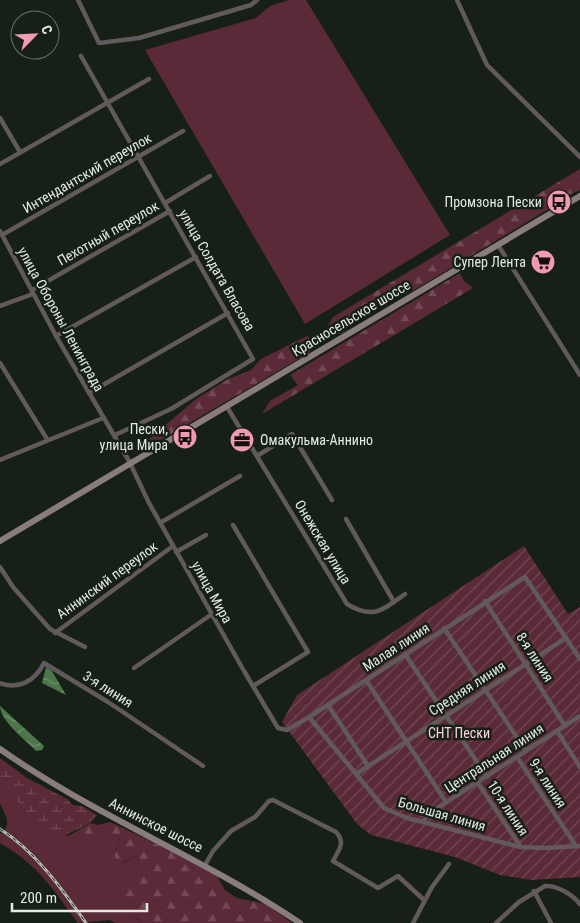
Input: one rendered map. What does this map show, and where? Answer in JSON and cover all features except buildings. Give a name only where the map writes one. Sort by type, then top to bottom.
[{"type":"main road","name":"Красносельское шоссе","points":[[0,541],[580,196]]},
{"type":"main road","name":"Аннинское шоссе","points":[[0,749],[56,787],[234,881],[300,923]]},
{"type":"street","points":[[78,0],[100,43],[139,38],[257,1]]},
{"type":"street","points":[[457,0],[487,65],[580,156]]},
{"type":"street","name":"улица Солдата Власова","points":[[81,56],[253,359],[171,409],[115,435]]},
{"type":"street","points":[[0,164],[149,79]]},
{"type":"street","points":[[0,118],[20,152]]},
{"type":"street","name":"Интендантский переулок","points":[[1,233],[183,131]]},
{"type":"street","name":"Пехотный переулок","points":[[165,203],[210,176]]},
{"type":"street","name":"Пехотный переулок","points":[[0,306],[32,292],[170,211]]},
{"type":"street","name":"улица Обороны Ленинграда","points":[[1,233],[56,336],[103,418],[115,435]]},
{"type":"street","points":[[498,245],[580,375]]},
{"type":"street","points":[[56,336],[196,257]]},
{"type":"street","points":[[89,393],[228,313]]},
{"type":"street","points":[[0,363],[47,439]]},
{"type":"street","name":"Онежская улица","points":[[227,407],[347,604],[370,614],[378,612],[405,594]]},
{"type":"street","points":[[0,460],[47,439],[103,418]]},
{"type":"street","points":[[257,456],[292,434],[332,500]]},
{"type":"street","name":"улица Мира","points":[[115,435],[132,463],[176,552],[278,728]]},
{"type":"street","points":[[160,523],[240,476]]},
{"type":"street","points":[[346,520],[394,602]]},
{"type":"street","points":[[233,525],[308,652],[253,686]]},
{"type":"street","points":[[176,552],[206,535]]},
{"type":"street","name":"Аннинский переулок","points":[[55,632],[173,546]]},
{"type":"street","points":[[0,567],[32,611],[55,632],[85,647]]},
{"type":"street","name":"Малая линия","points":[[278,728],[287,730],[309,717],[525,577],[566,638]]},
{"type":"street","name":"8-я линия","points":[[485,602],[565,726]]},
{"type":"street","points":[[134,668],[212,614]]},
{"type":"street","name":"9-я линия","points":[[444,628],[526,751]]},
{"type":"street","points":[[566,638],[580,659]]},
{"type":"street","name":"Средняя линия","points":[[356,774],[566,638]]},
{"type":"street","name":"10-я линия","points":[[405,654],[486,777]]},
{"type":"street","name":"3-я линия","points":[[0,683],[9,687],[27,683],[35,677],[44,664],[108,702],[203,766]]},
{"type":"street","points":[[366,680],[446,802]]},
{"type":"street","points":[[328,705],[368,766]]},
{"type":"street","name":"Центральная линия","points":[[423,822],[428,814],[580,716]]},
{"type":"street","name":"Большая линия","points":[[309,717],[384,808],[407,818],[520,847],[578,846]]},
{"type":"street","points":[[557,731],[580,767]]},
{"type":"street","name":"9-я линия","points":[[517,757],[578,846]]},
{"type":"street","name":"10-я линия","points":[[478,782],[520,847]]},
{"type":"street","points":[[205,865],[213,851],[231,831],[255,817],[269,801],[273,800],[336,832],[342,838],[342,844],[333,861],[378,888],[398,876],[424,900]]},
{"type":"street","points":[[413,923],[424,900],[449,864]]},
{"type":"street","points":[[496,923],[534,892],[549,886],[559,889],[580,904]]},
{"type":"street","points":[[534,892],[551,923]]},
{"type":"green space","points":[[289,0],[306,0],[450,235],[305,324],[145,50],[256,18],[270,6]]},
{"type":"green space","points":[[580,169],[580,190],[555,201],[550,208],[416,289],[370,309],[354,321],[343,333],[335,335],[325,331],[333,317]]},
{"type":"green space","points":[[460,273],[464,281],[473,288],[262,414],[270,401],[298,385],[290,375]]},
{"type":"green space","points":[[307,336],[312,339],[315,346],[307,354],[154,444],[149,442],[149,439],[196,399],[228,379],[251,370],[261,359]]},
{"type":"green space","name":"СНТ Пески","points":[[524,546],[568,614],[580,607],[580,877],[531,880],[500,875],[455,857],[371,835],[357,824],[282,722],[297,695]]},
{"type":"green space","points":[[0,758],[27,778],[67,799],[73,805],[82,806],[97,815],[90,823],[60,838],[29,820],[17,800],[0,783]]},
{"type":"green space","points":[[0,783],[17,800],[29,820],[34,823],[68,836],[77,831],[82,837],[96,838],[105,833],[119,837],[120,844],[115,850],[122,863],[137,856],[138,869],[121,904],[141,923],[115,923],[110,920],[78,923],[44,878],[25,860],[0,843],[0,834],[6,826],[7,819],[0,803]]},
{"type":"green space","points":[[110,822],[159,845],[217,876],[225,890],[237,898],[266,904],[292,923],[141,923],[120,906],[125,890],[138,869],[137,856],[118,864],[115,854],[120,844],[119,837],[105,833],[96,838],[85,838],[83,840],[77,831],[90,823],[98,825]]},
{"type":"water","points":[[46,667],[52,671],[66,695],[42,683]]},
{"type":"water","points":[[0,706],[44,746],[42,750],[36,751],[14,730],[4,718]]},
{"type":"railway","points":[[0,829],[36,859],[86,923]]},
{"type":"place","name":"Промзона Пески","points":[[559,202]]},
{"type":"place","name":"Супер Лента","points":[[543,262]]},
{"type":"place","name":"Пески, улица Мира","points":[[185,437]]},
{"type":"place","name":"Омакульма-Аннино","points":[[242,440]]}]
